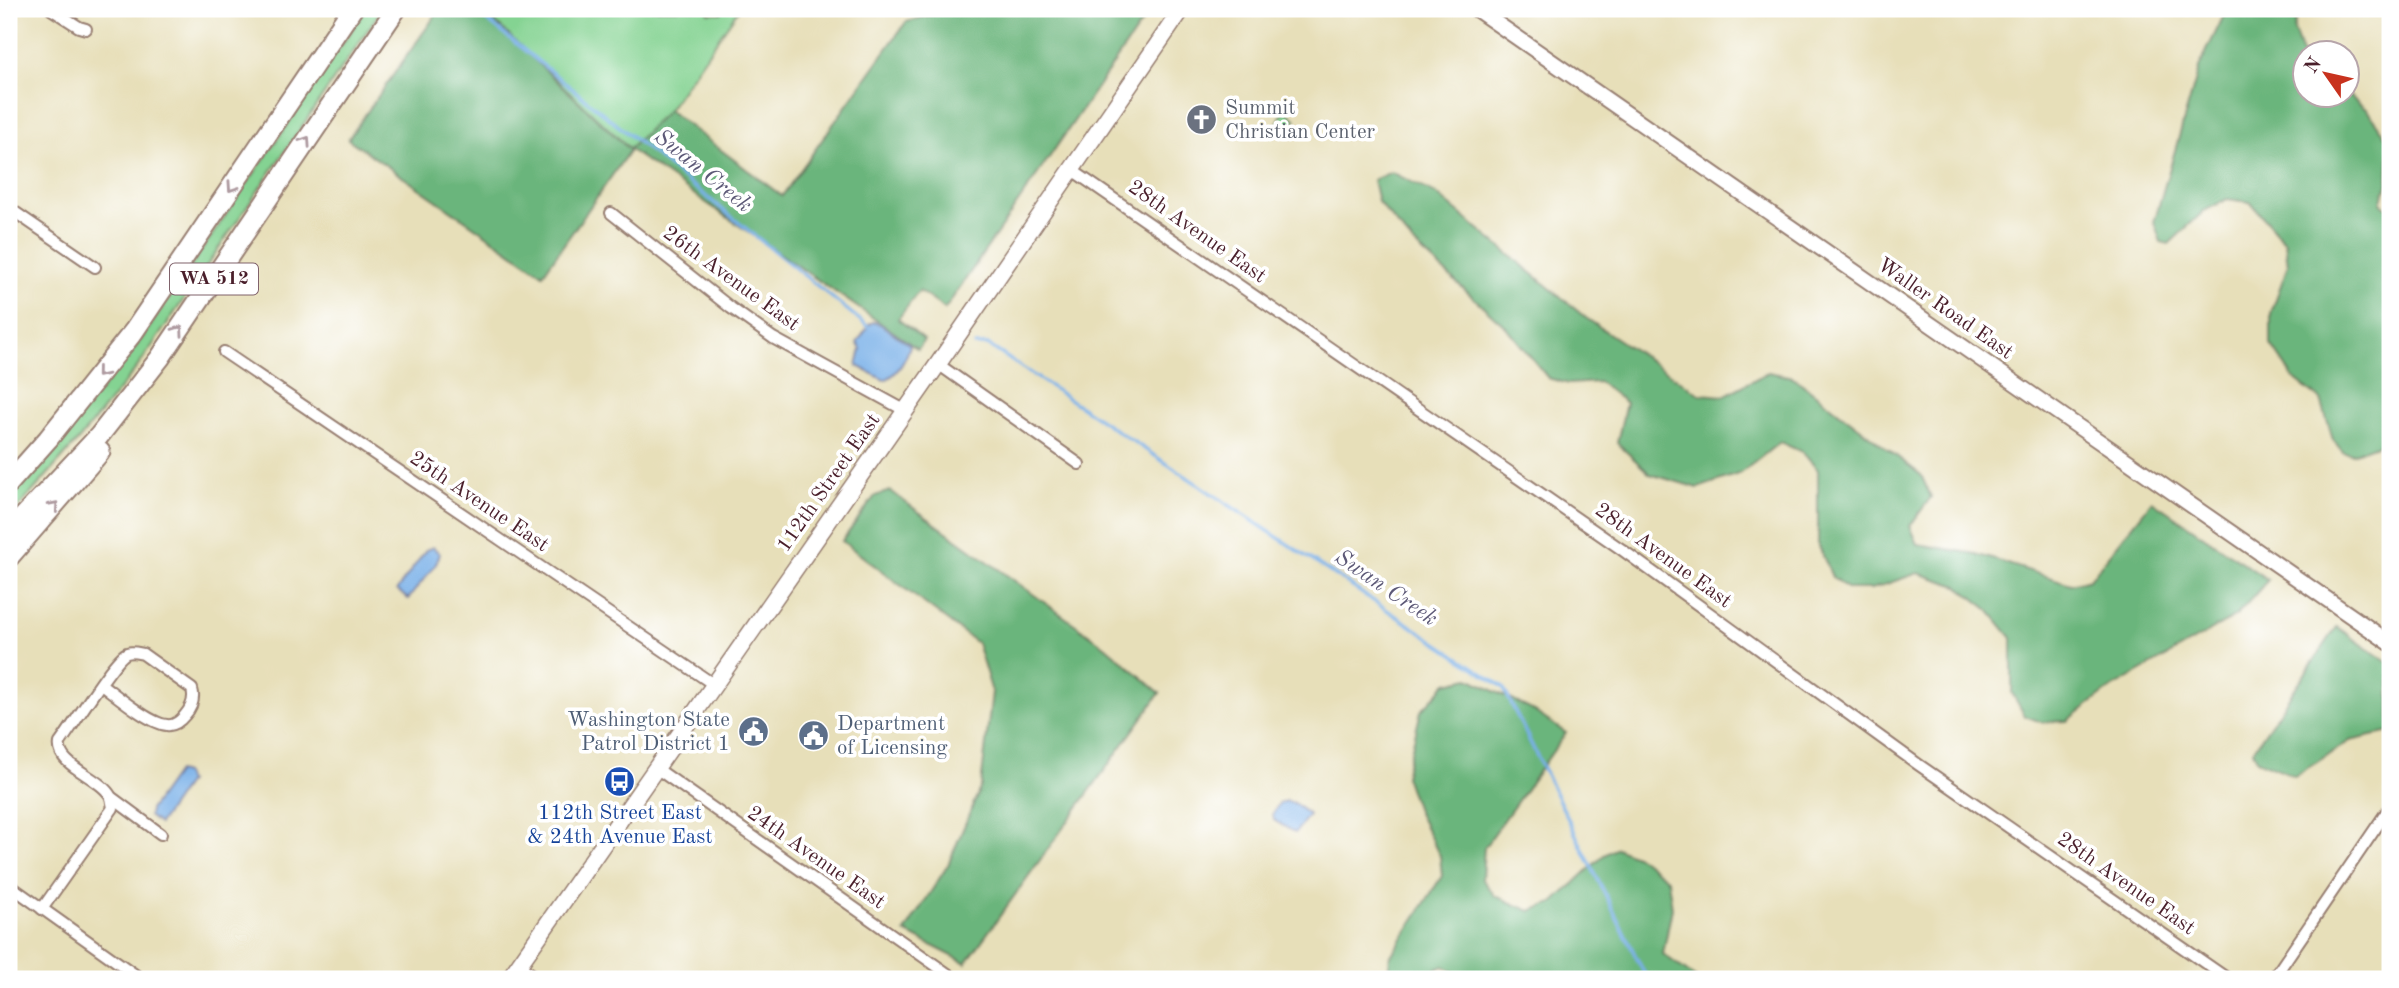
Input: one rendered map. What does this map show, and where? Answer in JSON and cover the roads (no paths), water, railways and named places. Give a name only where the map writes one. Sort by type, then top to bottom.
[{"type":"highway","name":"WA 512","points":[[11,481],[134,331],[352,9]]},
{"type":"highway","name":"WA 512","points":[[9,532],[99,436],[160,358],[396,9]]},
{"type":"highway","points":[[9,557],[120,427],[160,358]]},
{"type":"main road","name":"112th Street East","points":[[509,979],[906,411],[1182,9]]},
{"type":"street","points":[[51,9],[86,29]]},
{"type":"street","name":"Waller Road East","points":[[1476,9],[2390,643]]},
{"type":"street","name":"28th Avenue East","points":[[1072,170],[1621,549],[1919,765],[2228,979]]},
{"type":"street","points":[[9,208],[95,267]]},
{"type":"street","name":"26th Avenue East","points":[[611,213],[773,338],[906,411]]},
{"type":"street","name":"25th Avenue East","points":[[224,352],[713,684]]},
{"type":"street","points":[[938,364],[1079,464]]},
{"type":"street","points":[[42,909],[113,808],[106,788],[60,754],[60,743],[101,684],[125,653],[135,652],[144,654],[189,685],[194,697],[188,712],[173,724],[159,723],[101,684]]},
{"type":"street","name":"24th Avenue East","points":[[656,768],[955,979]]},
{"type":"street","points":[[111,797],[161,834]]},
{"type":"street","points":[[2273,979],[2390,807]]},
{"type":"street","points":[[9,886],[141,979]]},
{"type":"street","points":[[518,965],[538,979]]},
{"type":"water","points":[[873,322],[910,345],[901,366],[884,380],[857,366],[861,349],[857,343]]},
{"type":"water","points":[[433,547],[440,554],[436,564],[408,599],[397,590],[426,550]]},
{"type":"water","points":[[177,772],[185,774],[188,782],[159,824],[149,816],[150,810]]},
{"type":"water","points":[[1286,801],[1294,803],[1309,815],[1295,833],[1274,820],[1272,815],[1279,804]]},
{"type":"waterway","name":"Swan Creek","points":[[473,9],[871,329]]},
{"type":"waterway","name":"Swan Creek","points":[[975,345],[988,345],[1503,687],[1647,979]]},
{"type":"place","name":"Summit Christian Center","points":[[1202,120]]},
{"type":"place","name":"Washington State Patrol District 1","points":[[753,732]]},
{"type":"place","name":"Department of Licensing","points":[[814,736]]},
{"type":"place","name":"112th Street East & 24th Avenue East","points":[[620,781]]}]
